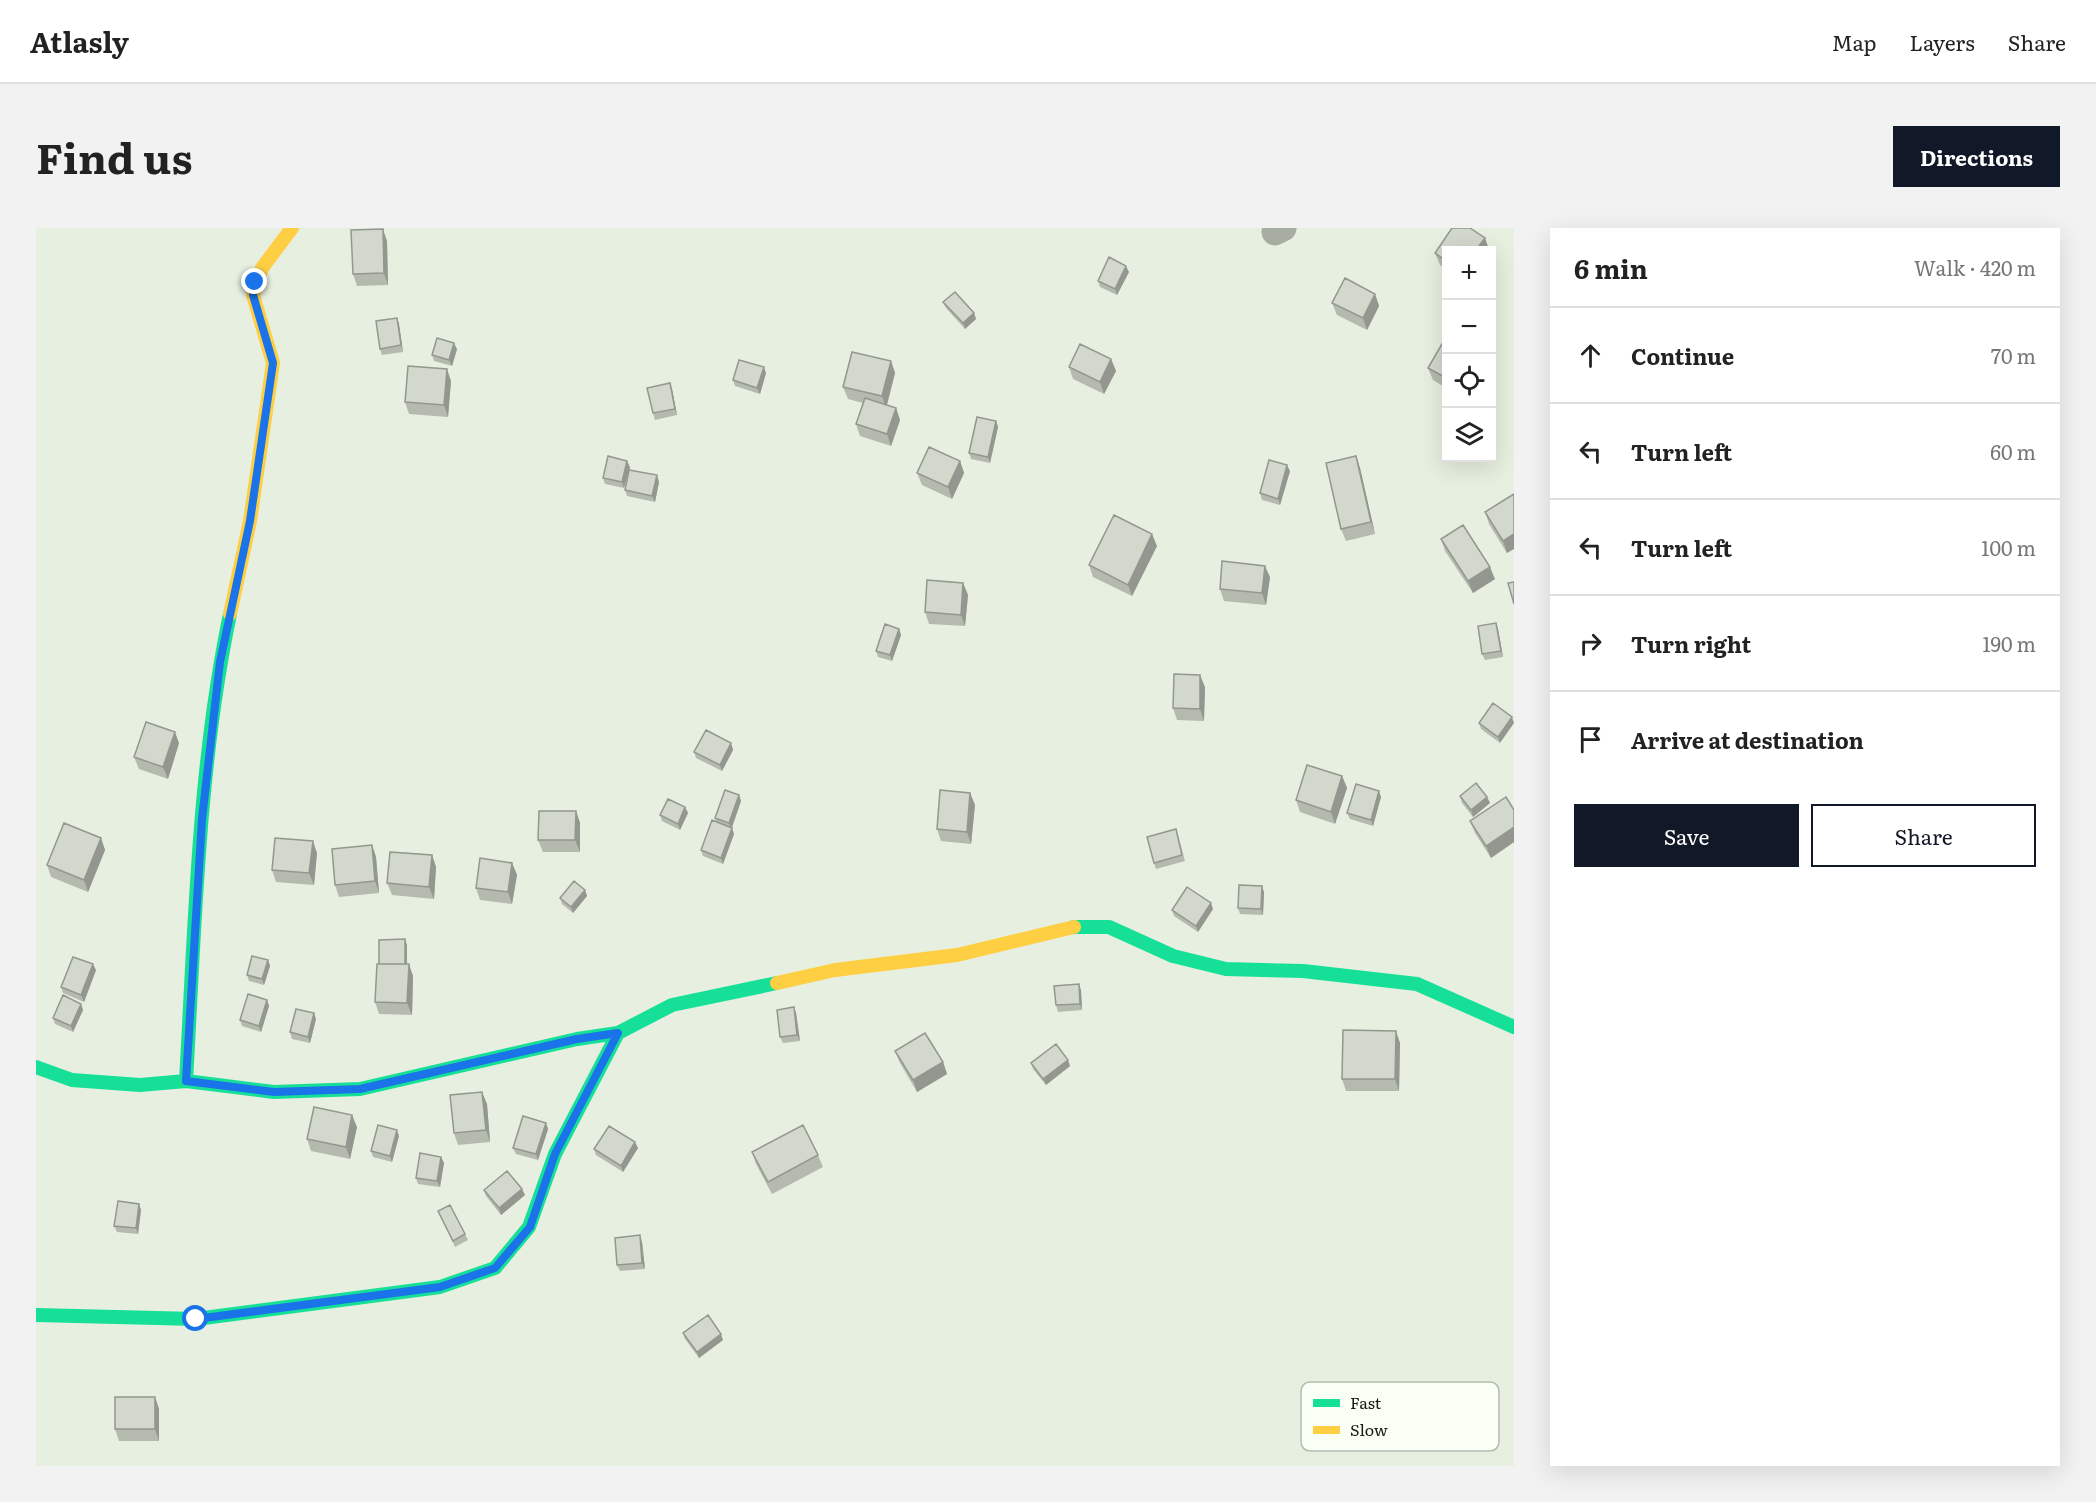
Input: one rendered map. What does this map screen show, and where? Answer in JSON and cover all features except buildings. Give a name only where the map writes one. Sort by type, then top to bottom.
[{"type":"street","points":[[186,1081],[202,819],[220,662],[250,521],[273,363],[253,295],[262,268],[292,228]]},
{"type":"street","points":[[36,1067],[72,1080],[140,1084],[186,1081],[274,1092],[360,1089],[577,1039],[618,1033],[672,1005],[835,970],[957,955],[1066,927],[1109,927],[1173,956],[1226,969],[1303,971],[1417,984],[1514,1028]]},
{"type":"street","points":[[36,1315],[196,1319],[440,1287],[495,1268],[530,1227],[555,1154],[618,1033]]},
{"type":"traffic: fast","points":[[186,1081],[195,905],[204,788],[219,672],[230,614]]},
{"type":"traffic: fast","points":[[1074,927],[1109,927],[1173,956],[1226,969],[1303,971],[1417,984],[1514,1027]]},
{"type":"traffic: fast","points":[[36,1067],[72,1080],[140,1085],[186,1081],[274,1092],[360,1089],[577,1039],[618,1033],[672,1005],[777,983]]},
{"type":"traffic: fast","points":[[36,1315],[196,1319],[440,1287],[495,1268],[529,1227],[555,1154],[618,1033]]},
{"type":"traffic: slow","points":[[230,614],[250,521],[273,363],[253,295],[262,268],[292,228]]},
{"type":"traffic: slow","points":[[777,983],[835,970],[957,955],[1074,927]]},
{"type":"route","points":[[196,1319],[440,1287],[495,1268],[530,1227],[555,1154],[592,1079],[618,1033],[577,1039],[360,1089],[274,1092],[186,1081],[202,819],[220,662],[250,521],[273,363],[253,295],[255,282]]}]
